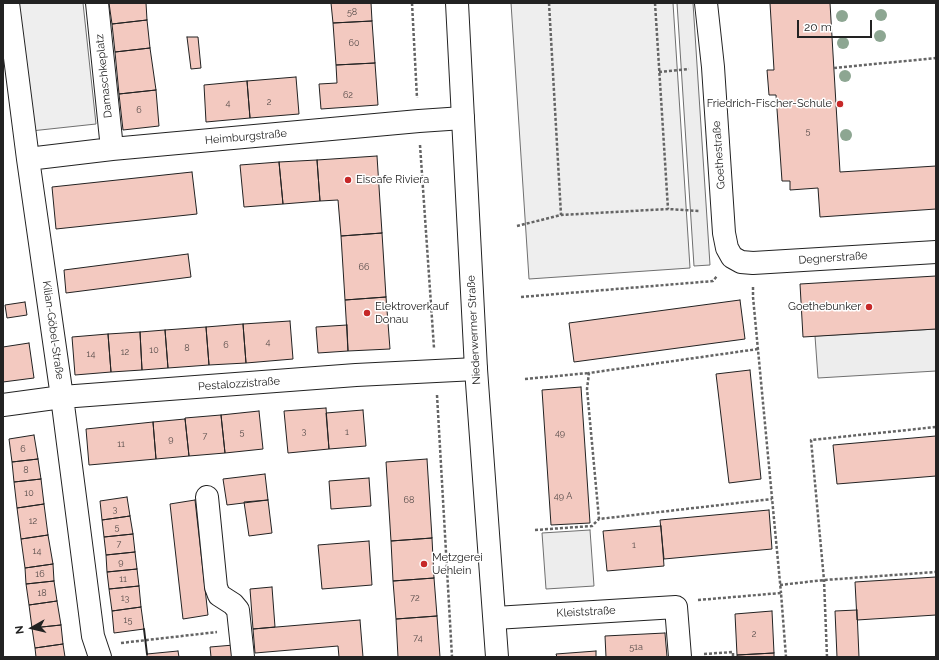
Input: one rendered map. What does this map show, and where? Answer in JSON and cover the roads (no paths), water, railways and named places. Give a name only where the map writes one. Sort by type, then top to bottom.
[{"type":"street","name":"Kilian-Göbel-Straße","points":[[8,3],[93,636],[98,651]]},
{"type":"street","name":"Damaschkeplatz","points":[[97,3],[112,149]]},
{"type":"street","name":"Niederwerrner Straße","points":[[457,3],[476,369],[497,657]]},
{"type":"street","name":"Goethestraße","points":[[706,3],[713,68],[724,233],[727,248],[732,257]]},
{"type":"street","name":"Heimburgstraße","points":[[28,159],[112,149],[463,118]]},
{"type":"street","name":"Degnerstraße","points":[[732,257],[741,262],[754,263],[936,252]]},
{"type":"street","name":"Pestalozzistraße","points":[[3,404],[62,397],[356,375],[476,369]]},
{"type":"street","points":[[207,498],[216,587],[219,595],[233,604],[238,610],[243,657]]},
{"type":"street","name":"Kleiststraße","points":[[495,618],[676,606],[680,656]]},
{"type":"place","name":"Friedrich-Fischer-Schule","points":[[840,104]]},
{"type":"place","name":"Eiscafe Riviera","points":[[348,180]]},
{"type":"place","name":"Goethebunker","points":[[869,307]]},
{"type":"place","name":"Elektroverkauf Donau","points":[[367,313]]},
{"type":"place","name":"Metzgerei Uehlein","points":[[424,564]]}]
